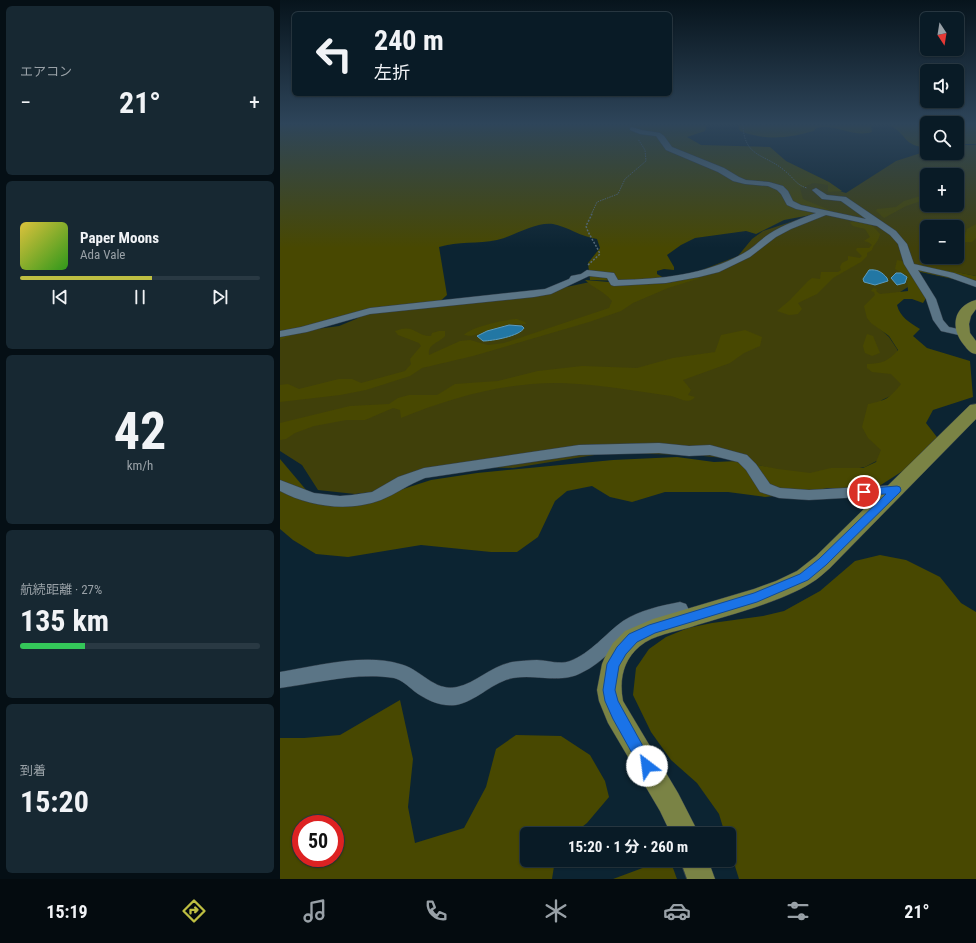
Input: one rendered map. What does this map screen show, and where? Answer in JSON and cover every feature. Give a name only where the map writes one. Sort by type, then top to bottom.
[{"type":"main road","points":[[976,304],[966,311],[962,317],[963,333],[976,350]]},
{"type":"main road","points":[[681,827],[617,715],[611,701],[609,690],[613,664],[621,650],[633,638],[653,629],[757,597],[804,577],[822,562],[897,490],[976,409]]},
{"type":"main road","points":[[697,867],[701,879]]},
{"type":"street","points":[[712,166],[745,182],[774,186],[785,193],[790,203],[799,207],[879,224]]},
{"type":"street","points":[[816,190],[825,197],[844,199],[893,234],[902,244],[911,266],[931,300],[938,320],[945,329],[963,333]]},
{"type":"street","points":[[280,334],[301,331],[370,311],[534,294],[562,286],[575,280],[574,278],[584,276],[587,273],[611,275],[614,283],[673,280],[711,272],[748,254],[776,233],[808,218],[825,213]]},
{"type":"street","points":[[911,266],[951,275],[976,284]]},
{"type":"street","points":[[280,485],[290,491],[318,500],[342,502],[376,496],[403,481],[424,473],[579,450],[659,448],[689,451],[710,450],[742,458],[765,488],[779,493],[809,495],[897,490]]},
{"type":"street","points":[[280,680],[340,671],[395,670],[406,674],[425,689],[437,695],[455,696],[472,691],[496,677],[512,670],[538,668],[557,672],[574,668],[595,656],[625,630],[641,620],[680,610],[685,618]]},
{"type":"path","points":[[574,278],[600,254],[596,244],[588,233],[586,226],[597,202],[618,194],[625,178],[631,172],[642,166]]},
{"type":"path","points":[[778,166],[787,172],[795,184],[816,190]]},
{"type":"shaded area","points":[[280,166],[796,166],[829,182],[842,191],[828,192],[828,185],[814,183],[800,188],[803,199],[832,211],[784,220],[756,234],[746,231],[695,238],[681,245],[667,255],[674,267],[674,270],[664,269],[657,271],[657,274],[664,278],[630,281],[590,280],[588,263],[600,248],[597,239],[553,224],[532,227],[497,240],[446,245],[439,247],[447,295],[434,307],[340,317],[280,340]]},
{"type":"shaded area","points":[[888,166],[976,166],[976,276],[913,264],[909,274],[908,287],[900,292],[869,319],[889,337],[897,349],[905,384],[901,391],[882,400],[875,407],[880,445],[884,457],[865,467],[838,472],[808,474],[782,471],[734,459],[693,455],[607,453],[513,468],[475,467],[407,478],[372,492],[355,494],[318,490],[302,465],[280,451],[280,334],[339,326],[356,319],[367,312],[557,289],[590,282],[626,284],[694,273],[738,256],[752,239],[763,231],[812,215],[802,198],[798,187],[822,182],[830,184],[846,193]]},
{"type":"shaded area","points":[[920,196],[920,201],[906,206],[884,218],[876,211],[877,209],[896,207],[904,201]]},
{"type":"shaded area","points":[[853,221],[869,223],[880,234],[872,250],[867,253],[867,256],[861,262],[833,278],[817,294],[798,303],[802,309],[798,314],[789,315],[777,311],[812,278],[820,279],[821,272],[838,272],[841,270],[840,267],[842,263],[848,260],[848,256],[860,258],[862,256],[856,250],[857,248],[869,248],[872,245],[864,241],[870,237],[865,229],[853,226],[850,223]]},
{"type":"shaded area","points":[[976,224],[976,238],[972,242],[964,242],[967,229]]},
{"type":"shaded area","points":[[897,260],[976,276],[976,284],[916,271],[928,295],[923,303],[912,299],[904,299],[897,305],[900,313],[920,329],[913,336],[927,348],[970,361],[973,397],[933,410],[926,423],[940,441],[934,451],[873,490],[828,488],[803,493],[765,497],[728,492],[665,492],[632,502],[610,497],[592,486],[567,491],[555,501],[538,537],[517,552],[491,552],[421,545],[348,557],[316,554],[293,540],[280,529],[280,459],[307,491],[327,499],[364,498],[400,490],[431,480],[477,473],[613,460],[677,457],[714,462],[739,461],[778,469],[810,473],[831,468],[863,468],[876,462],[881,450],[868,438],[862,427],[868,404],[879,402],[887,398],[894,393],[901,384],[891,374],[872,372],[867,368],[867,364],[884,361],[898,350],[889,336],[871,323],[867,318],[864,306],[875,295],[874,292],[871,291],[873,288],[877,289],[876,291],[880,294],[908,291],[907,275],[895,269]]},
{"type":"shaded area","points":[[697,277],[700,278],[668,288],[633,303],[621,311],[589,322],[473,356],[422,368],[410,376],[366,390],[340,395],[280,402],[280,385],[288,384],[299,389],[339,379],[352,379],[361,383],[405,371],[411,364],[410,359],[421,346],[419,343],[398,335],[395,331],[407,328],[421,334],[431,336],[432,333],[445,331],[445,336],[430,348],[429,355],[460,341],[470,340],[488,345],[504,343],[609,308],[612,301],[585,280],[609,282],[616,285],[662,284]]},
{"type":"shaded area","points":[[517,319],[525,322],[526,324],[509,324],[471,336],[464,335],[481,326],[505,320]]},
{"type":"shaded area","points":[[745,330],[762,337],[760,346],[744,353],[730,363],[683,380],[691,390],[688,395],[695,397],[687,401],[671,396],[616,388],[561,383],[540,383],[500,388],[460,397],[401,418],[400,410],[393,408],[365,420],[346,420],[314,426],[295,433],[286,439],[280,440],[280,423],[350,406],[389,404],[398,398],[409,395],[437,395],[455,384],[498,381],[538,371],[582,366],[637,368],[673,358],[715,352],[721,335]]},
{"type":"shaded area","points":[[867,334],[873,336],[880,353],[872,356],[865,353],[863,346]]},
{"type":"shaded area","points":[[880,555],[906,560],[940,577],[961,603],[976,612],[976,879],[739,879],[735,867],[736,827],[723,827],[719,814],[697,783],[671,760],[651,732],[633,695],[636,668],[649,649],[666,637],[688,628],[763,616],[784,611],[820,591],[855,561]]},
{"type":"shaded area","points":[[400,700],[413,759],[408,807],[415,843],[464,828],[486,787],[496,749],[516,735],[561,736],[590,755],[605,781],[609,797],[582,827],[520,827],[520,867],[554,867],[552,879],[280,879],[280,738],[340,735]]},
{"type":"shaded area","points":[[645,867],[673,867],[677,879],[613,879]]},
{"type":"water","points":[[869,270],[874,270],[881,273],[887,278],[888,281],[875,285],[864,282],[863,279]]},
{"type":"water","points":[[896,273],[901,273],[907,277],[905,283],[897,285],[891,278]]},
{"type":"water","points":[[509,325],[522,326],[524,328],[512,336],[505,338],[483,341],[477,336],[487,331]]},
{"type":"route","points":[[647,766],[617,715],[611,701],[609,690],[613,664],[621,650],[633,638],[653,629],[757,597],[804,577],[822,562],[897,490],[864,492]]}]
